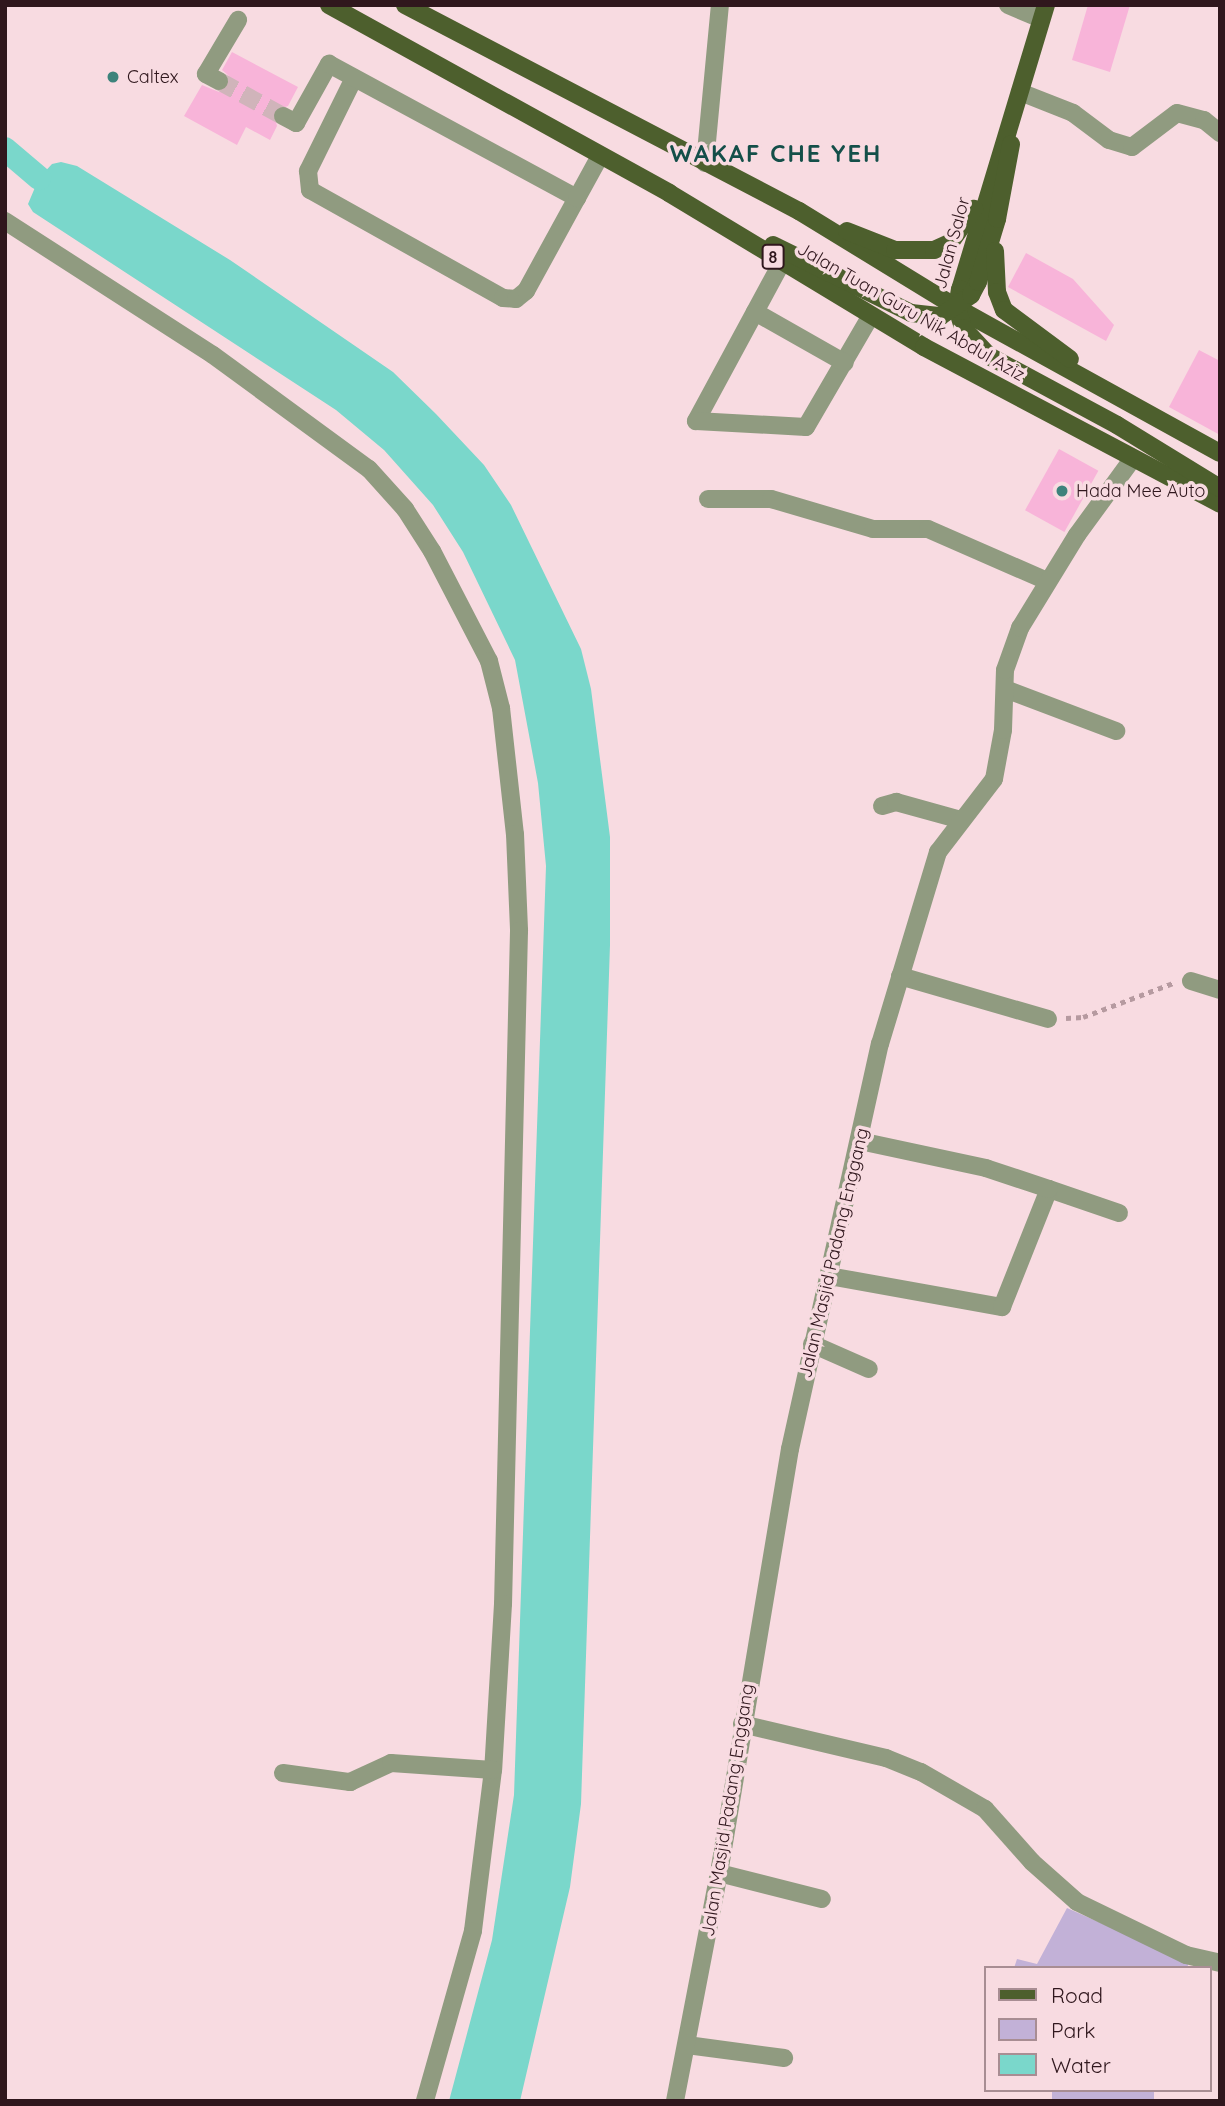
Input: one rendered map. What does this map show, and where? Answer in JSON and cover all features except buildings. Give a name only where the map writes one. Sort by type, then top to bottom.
[{"type":"main road","name":"Jalan Tuan Guru Nik Abdul Aziz","points":[[329,5],[669,193],[870,317],[1131,461],[1220,504]]},
{"type":"main road","name":"Jalan Tuan Guru Nik Abdul Aziz","points":[[405,5],[799,211],[957,308],[1220,453]]},
{"type":"main road","name":"Jalan Salor","points":[[957,308],[994,172],[1044,12]]},
{"type":"main road","name":"Jalan Salor","points":[[957,308],[978,282],[997,219],[1017,101]]},
{"type":"main road","points":[[799,211],[895,250],[934,250],[950,243],[965,227],[994,172]]},
{"type":"main road","points":[[669,193],[911,313],[926,318],[957,308],[963,328],[989,356],[1117,425],[1220,488]]},
{"type":"main road","points":[[997,219],[994,269],[1004,310],[1146,412]]},
{"type":"street","points":[[705,163],[720,5]]},
{"type":"street","points":[[1008,5],[1044,12]]},
{"type":"street","points":[[219,81],[206,74],[238,20]]},
{"type":"street","points":[[283,116],[296,123],[329,64],[577,198]]},
{"type":"street","points":[[354,78],[308,171],[310,190],[503,298],[516,299],[526,290],[600,156]]},
{"type":"street","points":[[1017,101],[1073,114],[1109,140],[1132,147],[1177,113],[1204,120],[1220,133]]},
{"type":"street","points":[[5,221],[213,355],[369,469],[405,509],[432,551],[489,660],[503,721],[519,931],[503,1604],[493,1770],[473,1931],[425,2101]]},
{"type":"street","points":[[782,262],[696,421],[806,427],[870,317]]},
{"type":"street","points":[[755,312],[845,363]]},
{"type":"street","name":"Jalan Masjid Padang Enggang","points":[[675,2101],[719,1873],[742,1724],[812,1344],[900,976],[928,877],[938,852],[994,779],[1010,653],[1047,581],[1131,461]]},
{"type":"street","points":[[708,499],[771,499],[873,529],[928,529],[1047,581]]},
{"type":"street","points":[[1005,689],[1116,731]]},
{"type":"street","points":[[882,806],[896,802],[961,820]]},
{"type":"street","points":[[900,976],[1048,1019]]},
{"type":"street","points":[[1191,981],[1220,990]]},
{"type":"street","points":[[860,1141],[986,1168],[1119,1213]]},
{"type":"street","points":[[829,1276],[1002,1307],[1049,1189]]},
{"type":"street","points":[[812,1344],[869,1369]]},
{"type":"street","points":[[742,1724],[886,1758],[921,1772],[985,1809],[1032,1862],[1077,1902],[1186,1955],[1220,1963]]},
{"type":"street","points":[[282,1773],[351,1782],[391,1763],[493,1770]]},
{"type":"street","points":[[719,1873],[822,1899]]},
{"type":"street","points":[[687,2045],[784,2058]]},
{"type":"path","points":[[1083,1017],[1166,983],[1191,981]]},
{"type":"green space","points":[[1067,1908],[1189,1962],[1188,1966],[1015,1966],[1017,1959],[1037,1964]]},
{"type":"green space","points":[[1052,2092],[1154,2092],[1154,2101],[1052,2101]]},
{"type":"water","points":[[61,162],[77,166],[230,260],[393,372],[436,414],[484,465],[511,505],[581,649],[591,689],[610,837],[610,945],[581,1804],[570,1887],[520,2101],[449,2101],[492,1940],[514,1795],[546,866],[538,783],[515,660],[463,552],[433,505],[384,450],[336,410],[33,212],[28,204],[39,178],[52,164]]},
{"type":"waterway","points":[[5,149],[39,178]]},
{"type":"tunnel","points":[[219,81],[283,116]]},
{"type":"place","name":"Caltex","points":[[113,77]]},
{"type":"place","name":"Hada Mee Auto","points":[[1062,491]]},
{"type":"district","name":"WAKAF CHE YEH","points":[[776,154]]}]
